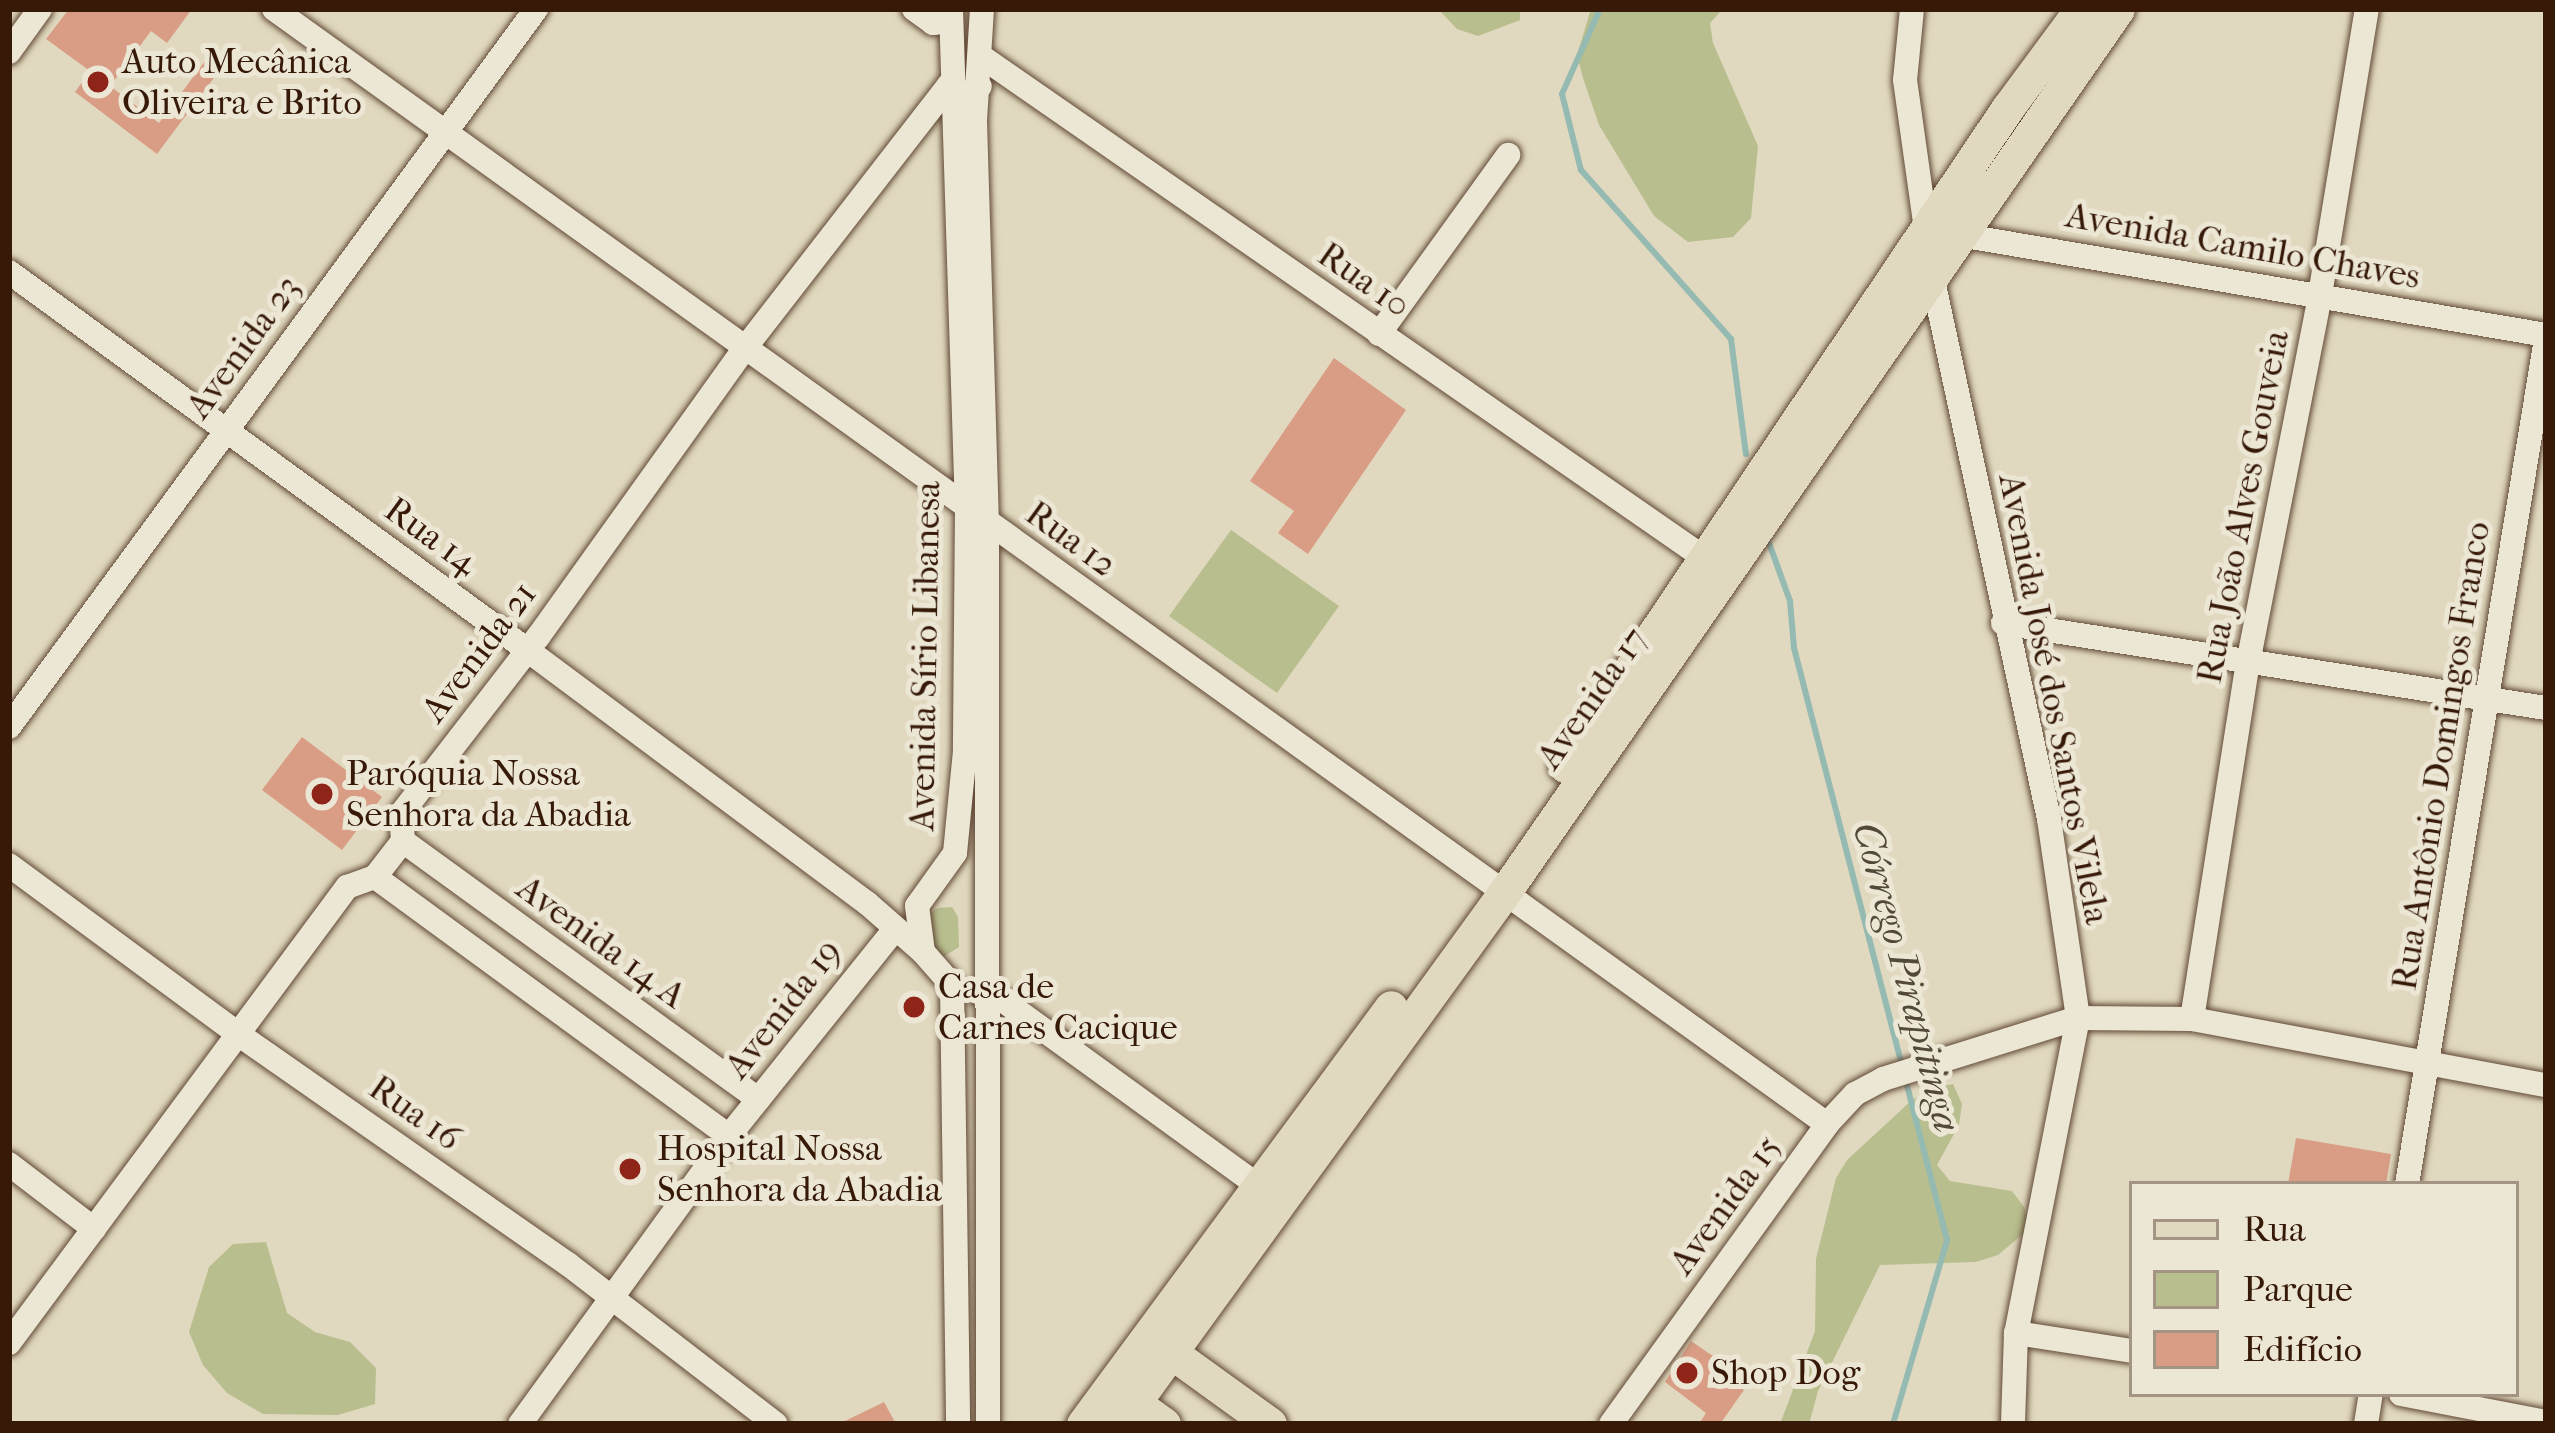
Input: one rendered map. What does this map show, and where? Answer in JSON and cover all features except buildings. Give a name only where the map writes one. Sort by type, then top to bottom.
[{"type":"main road","name":"Avenida 17","points":[[1716,563],[1931,273],[1943,233],[2007,109],[2081,9]]},
{"type":"main road","name":"Avenida 17","points":[[1127,1413],[1943,233],[2118,9]]},
{"type":"main road","name":"Avenida 17","points":[[1083,1424],[1258,1186],[1495,886]]},
{"type":"main road","points":[[1172,1353],[1270,1424]]},
{"type":"main road","points":[[1127,1413],[1164,1424]]},
{"type":"street","points":[[9,52],[40,9]]},
{"type":"street","name":"Rua 12","points":[[274,9],[1827,1124]]},
{"type":"street","name":"Avenida 23","points":[[9,727],[536,9]]},
{"type":"street","points":[[914,9],[933,22],[965,11],[988,12]]},
{"type":"street","points":[[1912,9],[1905,80],[1943,233]]},
{"type":"street","name":"Rua João Alves Gouveia","points":[[2192,1019],[2248,663],[2320,296],[2368,9]]},
{"type":"street","name":"Avenida Sírio Libanesa","points":[[988,12],[975,121],[977,516],[987,887],[988,1424]]},
{"type":"street","name":"Avenida Sírio Libanesa","points":[[917,906],[955,854],[962,826],[977,516],[949,85],[950,15]]},
{"type":"street","name":"Rua 10","points":[[982,57],[1716,563]]},
{"type":"street","points":[[949,85],[964,95],[980,86]]},
{"type":"street","name":"Avenida 21","points":[[9,1343],[347,886],[374,877],[403,841],[401,814],[745,348],[949,85]]},
{"type":"street","points":[[1378,334],[1508,155]]},
{"type":"street","name":"Avenida Camilo Chaves","points":[[1943,233],[2546,337]]},
{"type":"street","name":"Rua 14","points":[[9,272],[526,649],[866,903],[922,952]]},
{"type":"street","name":"Avenida José dos Santos Vilela","points":[[1931,273],[2002,622],[2048,819],[2078,1018],[2016,1333],[2013,1424]]},
{"type":"street","name":"Rua Antônio Domingos Franco","points":[[2408,1181],[2546,337]]},
{"type":"street","points":[[2002,622],[2546,707]]},
{"type":"street","name":"Avenida 14 A","points":[[403,841],[758,1099]]},
{"type":"street","name":"Rua 16","points":[[9,865],[238,1034],[612,1296],[776,1424]]},
{"type":"street","points":[[942,872],[956,866],[974,869],[987,887]]},
{"type":"street","points":[[374,877],[729,1136]]},
{"type":"street","points":[[866,903],[917,906],[922,952],[961,993],[986,988],[1258,1186]]},
{"type":"street","name":"Avenida 19","points":[[520,1424],[729,1136],[893,931]]},
{"type":"street","points":[[554,1009],[580,972]]},
{"type":"street","points":[[952,985],[958,1424]]},
{"type":"street","name":"Avenida 15","points":[[1611,1424],[1827,1124],[1855,1094],[1882,1079],[2078,1018],[2192,1019],[2546,1085]]},
{"type":"street","points":[[9,1164],[94,1229]]},
{"type":"street","points":[[2016,1333],[2129,1351]]},
{"type":"street","points":[[2417,1397],[2546,1422]]},
{"type":"green space","points":[[1438,9],[1520,9],[1520,20],[1478,36],[1457,29]]},
{"type":"green space","points":[[1591,9],[1723,9],[1710,23],[1713,43],[1758,146],[1751,218],[1733,237],[1688,242],[1654,216],[1599,125],[1583,78],[1577,55]]},
{"type":"green space","points":[[1231,530],[1339,606],[1277,693],[1169,616]]},
{"type":"green space","points":[[952,907],[958,917],[959,947],[940,959],[933,956],[927,915]]},
{"type":"green space","points":[[1953,1084],[1962,1104],[1959,1125],[1937,1165],[1950,1181],[2012,1191],[2024,1207],[2030,1228],[1998,1255],[1976,1262],[1880,1265],[1818,1391],[1809,1424],[1780,1424],[1815,1331],[1816,1259],[1836,1178],[1847,1160],[1911,1101],[1931,1088]]},
{"type":"green space","points":[[266,1242],[287,1313],[315,1332],[350,1342],[376,1368],[375,1404],[338,1415],[263,1414],[227,1393],[203,1365],[189,1332],[209,1267],[233,1244]]},
{"type":"waterway","name":"Córrego Pirapitinga","points":[[1600,9],[1562,94],[1581,170],[1731,339],[1746,454]]},
{"type":"waterway","name":"Córrego Pirapitinga","points":[[1769,543],[1790,601],[1794,648],[1903,1068]]},
{"type":"waterway","name":"Córrego Pirapitinga","points":[[1893,1424],[1947,1240],[1906,1081]]},
{"type":"place","name":"Auto Mecânica Oliveira e Brito","points":[[98,82]]},
{"type":"place","name":"Paróquia Nossa Senhora da Abadia","points":[[322,794]]},
{"type":"place","name":"Casa de Carnes Cacique","points":[[914,1007]]},
{"type":"place","name":"Hospital Nossa Senhora da Abadia","points":[[630,1169]]},
{"type":"place","name":"Shop Dog","points":[[1687,1373]]}]
